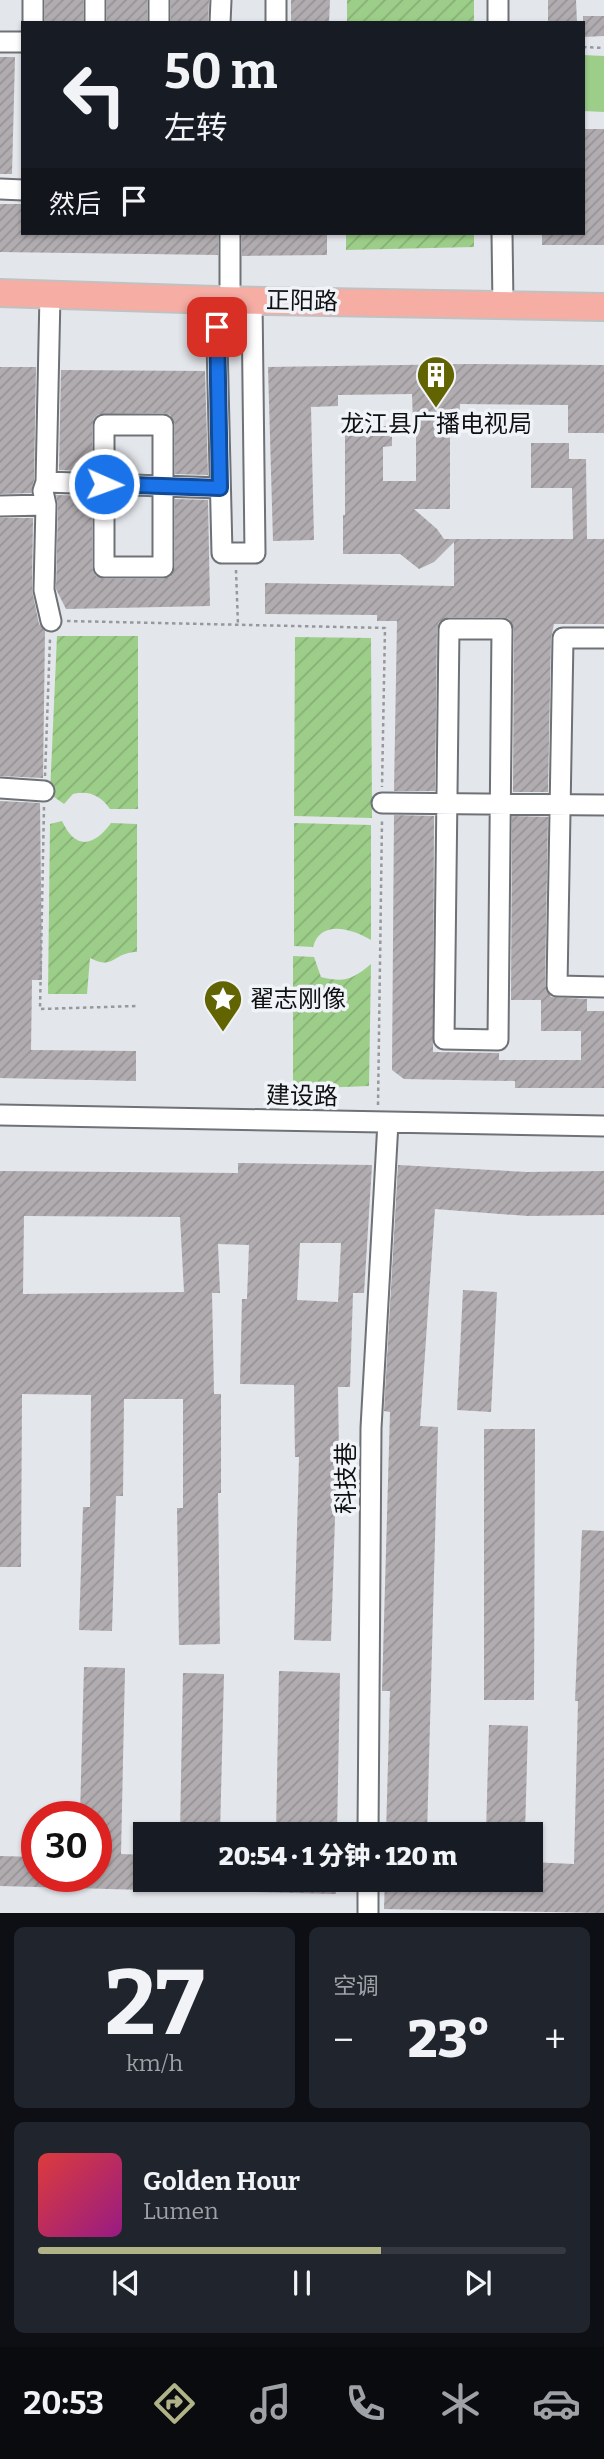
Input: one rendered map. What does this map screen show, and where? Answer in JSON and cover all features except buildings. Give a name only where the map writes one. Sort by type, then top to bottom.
[{"type":"main road","name":"正阳路","points":[[0,293],[604,307]]},
{"type":"street","points":[[33,0],[33,21]]},
{"type":"street","points":[[95,0],[95,21]]},
{"type":"street","points":[[159,0],[159,21]]},
{"type":"street","points":[[220,21],[221,0]]},
{"type":"street","points":[[276,0],[276,21]]},
{"type":"street","points":[[498,0],[498,21]]},
{"type":"street","points":[[0,42],[21,43]]},
{"type":"street","points":[[0,190],[21,190]]},
{"type":"street","points":[[230,235],[233,300],[255,553],[229,553],[220,488],[233,300]]},
{"type":"street","points":[[502,235],[503,305]]},
{"type":"street","points":[[50,295],[46,482],[43,491],[46,505],[44,590],[51,621]]},
{"type":"street","points":[[104,425],[163,425],[163,486],[163,567],[104,567],[104,425]]},
{"type":"street","points":[[46,482],[220,488]]},
{"type":"street","points":[[0,506],[46,505]]},
{"type":"street","points":[[449,629],[502,629],[500,804],[498,1040],[444,1039],[449,629]]},
{"type":"street","points":[[604,638],[564,638],[557,986],[604,987]]},
{"type":"street","points":[[0,788],[44,791]]},
{"type":"street","points":[[382,803],[604,805]]},
{"type":"street","name":"建设路","points":[[0,1115],[604,1126]]},
{"type":"street","name":"科技巷","points":[[368,1822],[371,1428],[383,1122]]},
{"type":"street","points":[[368,1892],[368,1913]]},
{"type":"path","points":[[585,47],[604,48]]},
{"type":"path","points":[[229,553],[238,625]]},
{"type":"path","points":[[138,1006],[40,1009],[44,791],[51,621],[385,628],[382,803],[383,1122]]},
{"type":"green space","points":[[347,0],[474,0],[474,21],[347,21]]},
{"type":"green space","points":[[585,55],[604,56],[604,112],[585,111]]},
{"type":"green space","points":[[346,235],[474,235],[474,247],[346,250]]},
{"type":"green space","points":[[57,636],[138,636],[138,809],[110,809],[99,797],[84,793],[73,794],[64,804],[50,794]]},
{"type":"green space","points":[[295,637],[371,638],[372,818],[294,816]]},
{"type":"green space","points":[[62,821],[73,837],[85,842],[98,837],[111,823],[137,824],[137,952],[104,963],[90,958],[87,994],[48,994],[50,824]]},
{"type":"green space","points":[[294,823],[371,825],[371,940],[347,930],[330,929],[317,938],[313,947],[294,946]]},
{"type":"green space","points":[[293,956],[314,957],[321,977],[336,980],[354,976],[371,964],[369,1086],[293,1089]]},
{"type":"place","name":"龙江县广播电视局","points":[[436,409]]},
{"type":"place","name":"翟志刚像","points":[[223,1033]]},
{"type":"route","points":[[104,484],[220,488],[217,327]]}]
